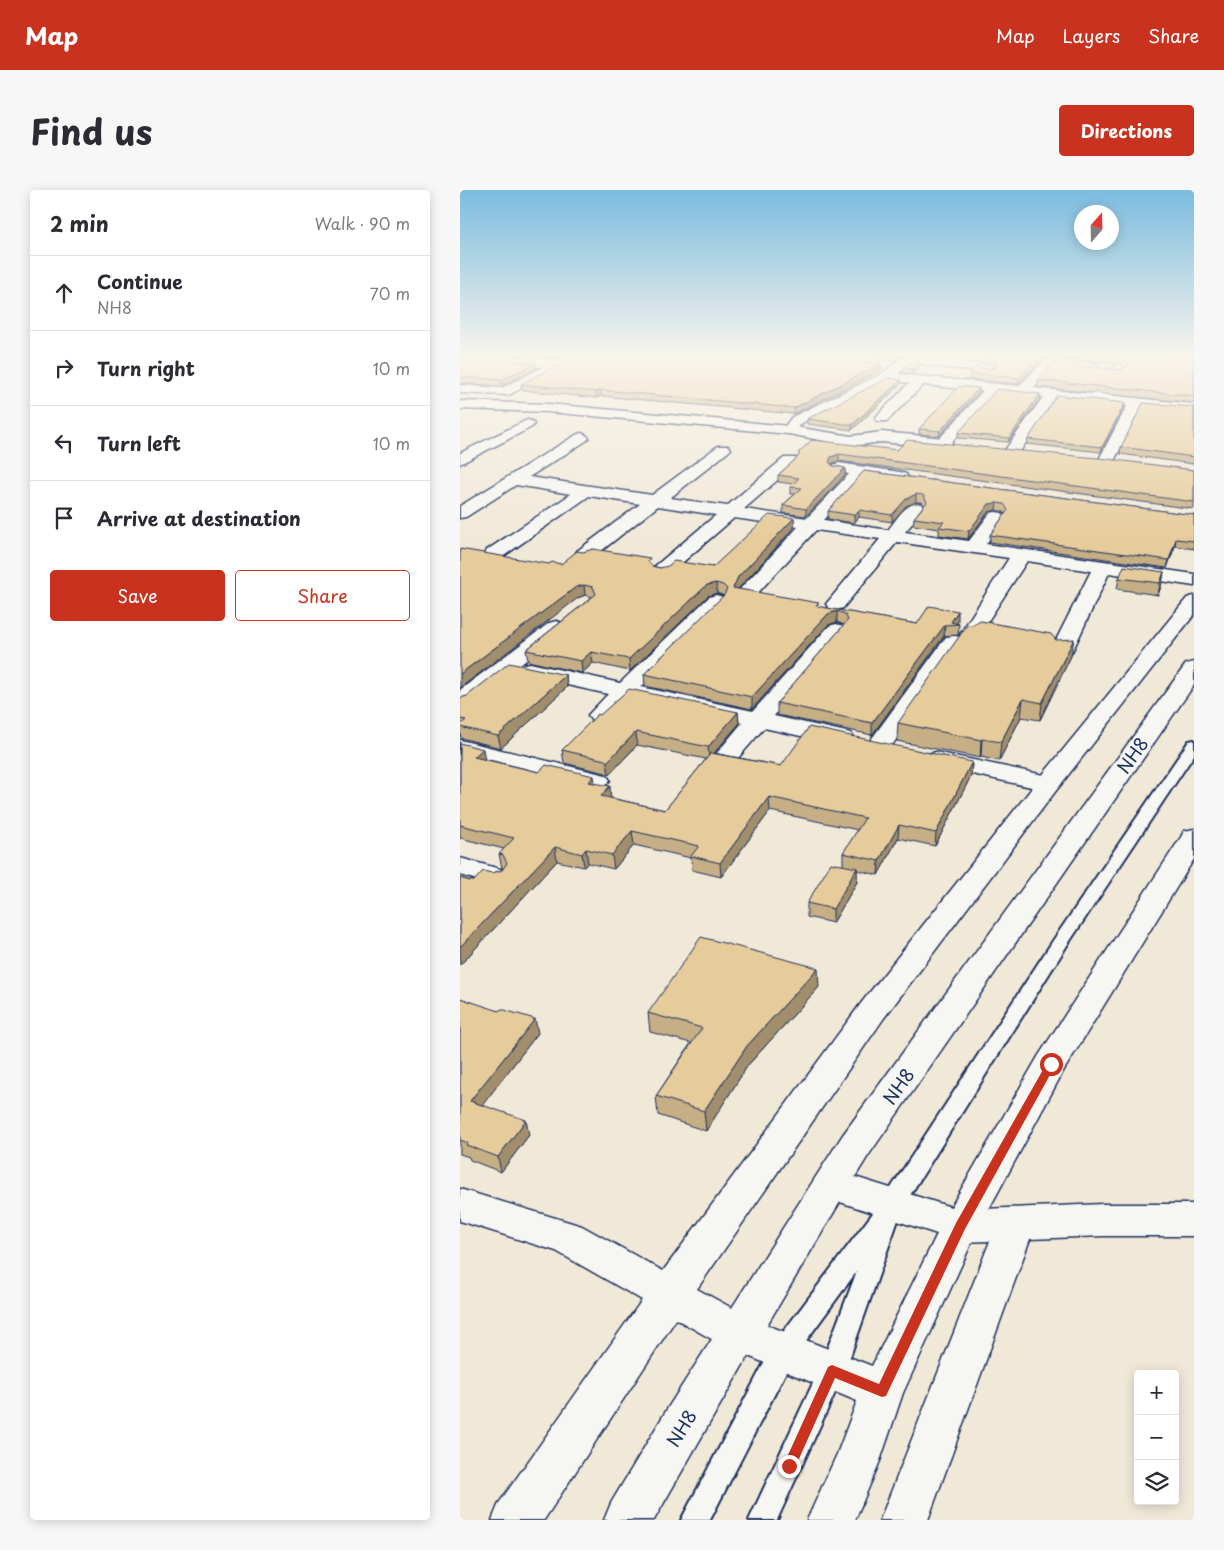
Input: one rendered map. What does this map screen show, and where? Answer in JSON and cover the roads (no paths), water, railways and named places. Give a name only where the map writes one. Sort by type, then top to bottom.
[{"type":"street","points":[[647,417],[789,430],[851,441],[882,437],[963,445]]},
{"type":"street","points":[[789,430],[797,420],[802,417]]},
{"type":"street","points":[[944,443],[967,417]]},
{"type":"street","points":[[1031,452],[1008,450],[1034,417]]},
{"type":"street","points":[[1107,460],[1128,417]]},
{"type":"street","points":[[460,459],[527,424]]},
{"type":"street","points":[[460,512],[580,438]]},
{"type":"street","points":[[584,555],[723,450]]},
{"type":"street","points":[[1088,458],[1126,462]]},
{"type":"street","points":[[661,570],[790,461]]},
{"type":"street","points":[[839,468],[918,479]]},
{"type":"street","points":[[747,593],[854,478]]},
{"type":"street","points":[[513,480],[1194,580]]},
{"type":"street","points":[[494,554],[586,491]]},
{"type":"street","points":[[836,604],[916,508]]},
{"type":"street","points":[[974,548],[996,517]]},
{"type":"street","points":[[878,746],[962,638],[1021,555]]},
{"type":"street","points":[[1062,650],[1102,567]]},
{"type":"street","points":[[600,715],[716,601]]},
{"type":"street","points":[[516,1520],[669,1295],[873,1010],[1194,602]]},
{"type":"street","points":[[460,701],[572,614]]},
{"type":"street","points":[[723,760],[836,630]]},
{"type":"street","points":[[507,665],[625,689],[758,720],[1050,783]]},
{"type":"street","name":"NH8","points":[[628,1520],[738,1334],[855,1146],[1194,669]]},
{"type":"street","points":[[460,747],[598,780]]},
{"type":"street","points":[[831,1520],[857,1461],[882,1391],[960,1226],[1051,1064],[1194,837]]},
{"type":"street","points":[[460,866],[494,876]]},
{"type":"street","points":[[831,1184],[960,1226],[1103,1220],[1194,1220]]},
{"type":"street","points":[[460,1205],[568,1238],[738,1334],[882,1391]]},
{"type":"street","points":[[904,1520],[1016,1224]]},
{"type":"lane","points":[[695,1520],[783,1352],[893,1204],[1060,942],[1194,744]]},
{"type":"lane","points":[[764,1520],[832,1371],[893,1204]]}]
